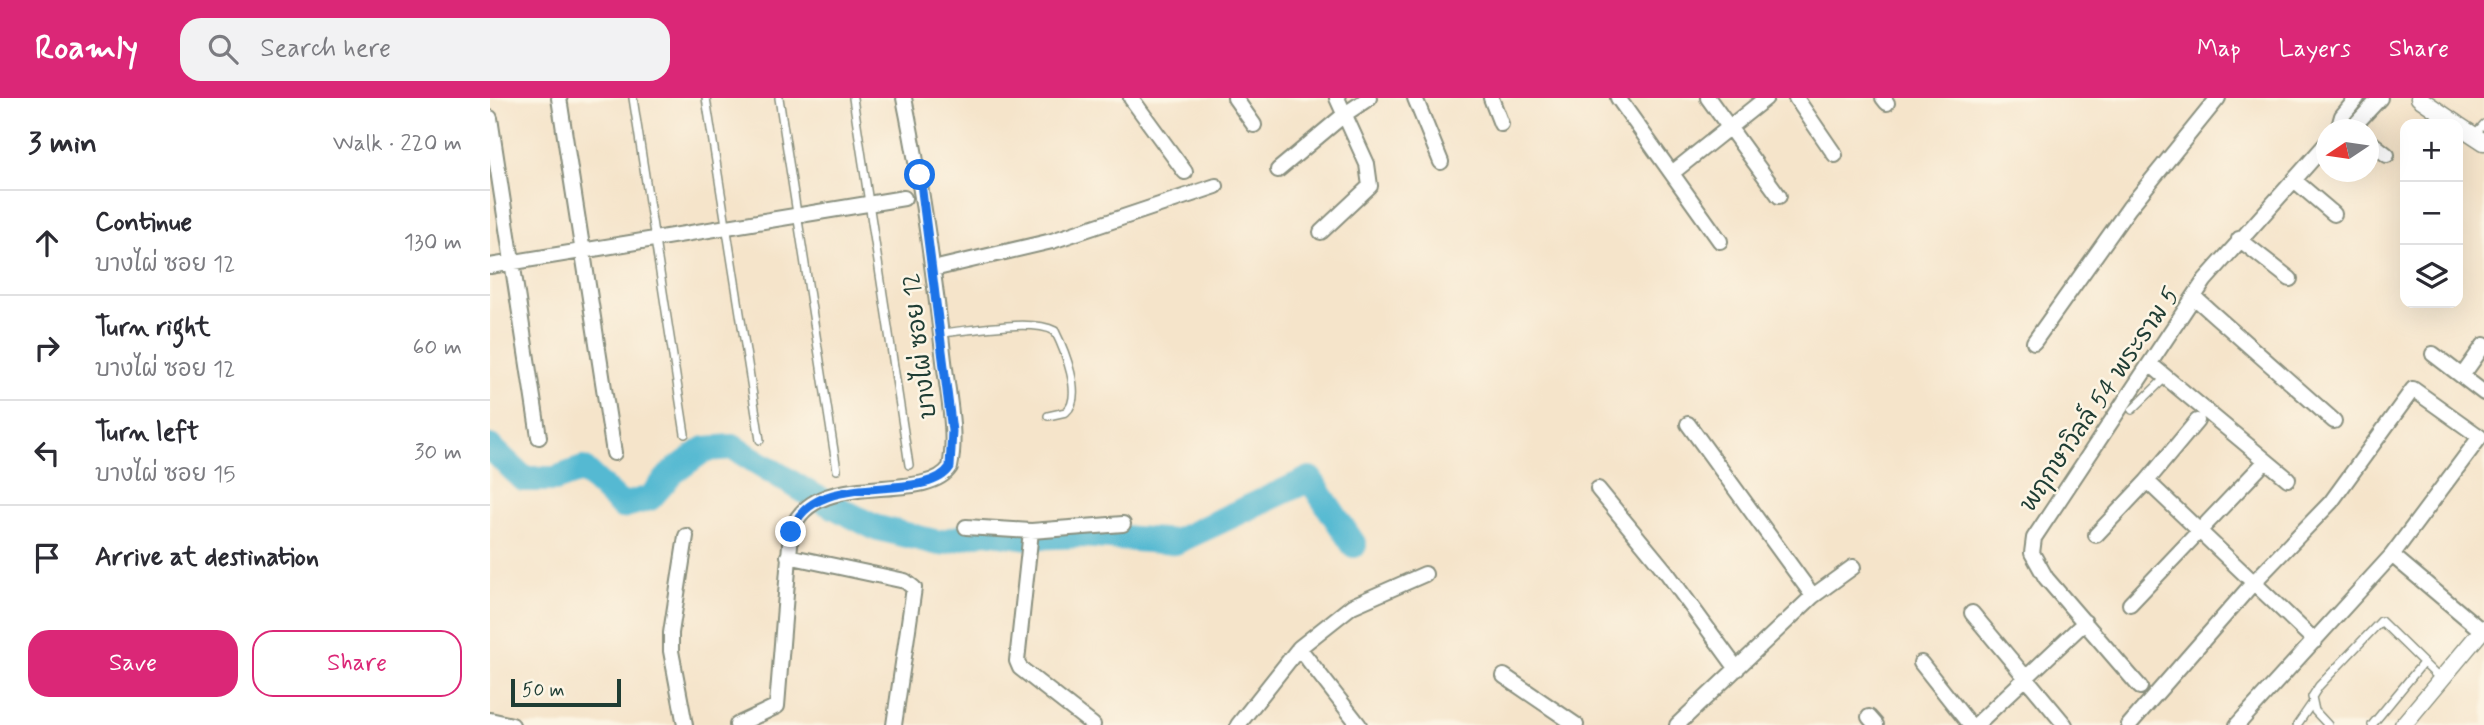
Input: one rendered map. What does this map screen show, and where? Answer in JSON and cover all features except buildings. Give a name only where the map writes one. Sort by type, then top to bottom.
[{"type":"street","points":[[559,98],[614,453]]},
{"type":"street","name":"บางไผ่ ซอย 12","points":[[788,556],[791,532],[800,513],[834,494],[937,481],[945,476],[952,459],[952,431],[933,269],[920,175],[904,98]]},
{"type":"street","points":[[1131,98],[1185,172]]},
{"type":"street","points":[[1235,98],[1254,125]]},
{"type":"street","points":[[1321,232],[1370,186],[1367,164],[1337,98]]},
{"type":"street","points":[[1278,170],[1345,114],[1369,98]]},
{"type":"street","points":[[1415,98],[1441,162]]},
{"type":"street","points":[[1491,98],[1501,124]]},
{"type":"street","points":[[1618,98],[1720,241]]},
{"type":"street","points":[[1709,98],[1779,196]]},
{"type":"street","points":[[1672,173],[1766,98]]},
{"type":"street","points":[[1796,98],[1835,155]]},
{"type":"street","points":[[2034,342],[2129,208],[2218,98]]},
{"type":"street","points":[[2350,119],[2357,98]]},
{"type":"street","points":[[2355,119],[2380,98]]},
{"type":"street","points":[[2429,101],[2450,119]]},
{"type":"street","points":[[490,118],[539,437]]},
{"type":"street","points":[[2463,127],[2481,134]]},
{"type":"street","points":[[2379,149],[2387,155]]},
{"type":"street","name":"พฤกษาวิลล์ 54 พระราม 5","points":[[2140,687],[2046,578],[2031,546],[2194,297],[2239,239],[2316,155]]},
{"type":"street","points":[[2294,180],[2334,214]]},
{"type":"street","points":[[933,269],[1052,241],[1216,186]]},
{"type":"street","points":[[490,266],[904,198]]},
{"type":"street","points":[[2239,239],[2290,279]]},
{"type":"street","points":[[2194,297],[2334,421]]},
{"type":"street","points":[[2462,376],[2484,345]]},
{"type":"street","points":[[2433,354],[2484,393]]},
{"type":"street","points":[[2150,364],[2288,479]]},
{"type":"street","points":[[2129,725],[2254,582],[2331,502],[2413,389],[2480,437],[2392,555],[2237,725]]},
{"type":"street","points":[[2096,535],[2147,481],[2197,421]]},
{"type":"street","points":[[1688,424],[1814,596]]},
{"type":"street","points":[[2130,604],[2263,464]]},
{"type":"street","points":[[2147,481],[2315,641]]},
{"type":"street","points":[[1598,489],[1667,573],[1737,669]]},
{"type":"street","points":[[966,527],[1030,538],[1050,527],[1123,524]]},
{"type":"street","points":[[685,725],[671,651],[671,634],[686,536]]},
{"type":"street","points":[[1030,538],[1017,661],[1020,668],[1093,725]]},
{"type":"street","points":[[2392,555],[2483,629],[2403,725]]},
{"type":"street","points":[[737,725],[777,706],[788,556],[905,581],[914,588],[894,725]]},
{"type":"street","points":[[1677,725],[1814,596],[1853,567]]},
{"type":"street","points":[[1238,725],[1299,648],[1352,606],[1425,574]]},
{"type":"street","points":[[1972,613],[2065,725]]},
{"type":"street","points":[[1976,725],[2085,622]]},
{"type":"street","points":[[1299,648],[1359,725]]},
{"type":"street","points":[[1921,663],[1970,725]]},
{"type":"street","points":[[1504,676],[1576,725]]},
{"type":"street","points":[[490,720],[512,725]]},
{"type":"lane","points":[[633,98],[657,239],[685,434]]},
{"type":"lane","points":[[706,98],[760,440]]},
{"type":"lane","points":[[779,98],[837,470]]},
{"type":"lane","points":[[853,98],[909,465]]},
{"type":"lane","points":[[941,333],[1028,326],[1046,327],[1055,331],[1072,379],[1073,400],[1066,412],[1048,416]]},
{"type":"lane","points":[[2132,410],[2166,377]]},
{"type":"lane","points":[[2328,725],[2315,711],[2312,697],[2319,686],[2381,621],[2441,681]]},
{"type":"lane","points":[[2372,725],[2423,663]]},
{"type":"lane","points":[[2297,725],[2314,702]]},
{"type":"waterway","points":[[490,447],[524,479],[555,479],[583,469],[622,506],[650,498],[672,473],[705,449],[733,447],[808,493],[874,527],[939,543],[985,531],[1027,537],[1082,535],[1175,542],[1310,479],[1354,545]]},
{"type":"route","points":[[791,532],[800,513],[834,494],[937,481],[945,476],[950,467],[952,431],[920,175]]}]
